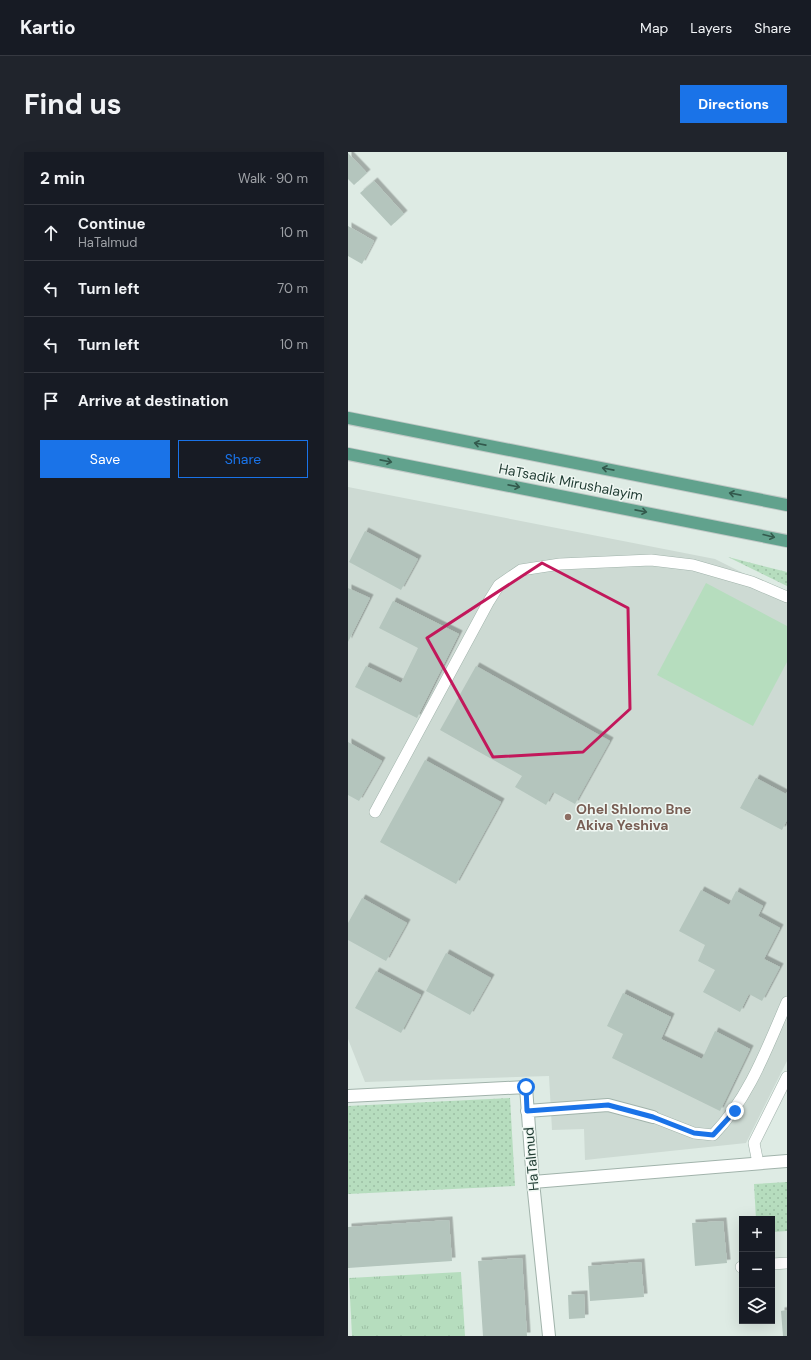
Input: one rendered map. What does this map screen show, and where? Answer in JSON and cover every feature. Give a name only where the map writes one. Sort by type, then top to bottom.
[{"type":"main road","name":"HaTsadik Mirushalayim","points":[[348,418],[787,505]]},
{"type":"main road","name":"HaTsadik Mirushalayim","points":[[348,454],[787,541]]},
{"type":"street","name":"HaTalmud","points":[[348,1096],[526,1087],[533,1182],[549,1336]]},
{"type":"street","points":[[527,1111],[608,1105],[653,1117]]},
{"type":"street","points":[[533,1182],[787,1161]]},
{"type":"lane","points":[[375,812],[489,601],[499,585],[521,570],[560,564],[651,560],[693,565],[723,573],[752,582],[787,597]]},
{"type":"lane","points":[[653,1117],[694,1133],[713,1135],[735,1111],[761,1061],[787,1002]]},
{"type":"lane","points":[[758,1163],[754,1143],[787,1077]]},
{"type":"lane","points":[[775,1264],[787,1263]]},
{"type":"highlighted area","points":[[542,563],[628,608],[630,709],[583,752],[493,757],[427,638]]},
{"type":"shaded area","name":"Ohel Shlomo Bne Akiva Yeshiva","points":[[348,487],[715,559],[787,595],[787,1061],[746,1143],[585,1160],[584,1129],[552,1130],[549,1076],[365,1082],[348,1039]]},
{"type":"green space","points":[[728,557],[787,572],[787,586]]},
{"type":"green space","points":[[706,583],[787,626],[787,662],[753,726],[657,675]]},
{"type":"green space","points":[[510,1098],[515,1186],[348,1194],[348,1106]]},
{"type":"green space","points":[[787,1182],[787,1231],[775,1232],[775,1216],[756,1216],[754,1184]]},
{"type":"green space","points":[[461,1272],[465,1336],[352,1336],[349,1278]]},
{"type":"building","points":[[348,153],[367,173],[354,185],[348,179]]},
{"type":"building","points":[[374,181],[404,214],[391,226],[360,193]]},
{"type":"building","points":[[348,226],[374,241],[362,264],[348,256]]},
{"type":"building","points":[[365,531],[418,559],[401,590],[349,562]]},
{"type":"building","points":[[348,588],[370,598],[348,642]]},
{"type":"building","points":[[393,601],[459,634],[417,718],[355,687],[366,666],[401,683],[418,648],[379,628]]},
{"type":"building","points":[[476,666],[610,741],[575,804],[553,792],[546,805],[515,787],[522,776],[440,730]]},
{"type":"building","points":[[348,742],[382,761],[359,801],[348,795]]},
{"type":"building","points":[[425,760],[501,802],[456,884],[380,842]]},
{"type":"building","points":[[756,778],[786,794],[787,792],[787,820],[782,830],[740,808]]},
{"type":"building","points":[[701,890],[729,905],[736,891],[763,906],[758,916],[780,928],[764,959],[780,967],[762,1001],[749,994],[740,1012],[703,992],[715,970],[698,961],[705,945],[679,931]]},
{"type":"building","points":[[362,898],[407,923],[386,961],[348,940],[348,923]]},
{"type":"building","points":[[446,953],[491,978],[470,1015],[426,991]]},
{"type":"building","points":[[376,971],[421,995],[401,1033],[355,1008]]},
{"type":"building","points":[[623,993],[671,1017],[661,1039],[702,1059],[715,1031],[750,1049],[720,1111],[612,1058],[623,1034],[607,1026]]},
{"type":"building","points":[[449,1220],[452,1261],[348,1268],[348,1227]]},
{"type":"building","points":[[723,1221],[727,1263],[695,1266],[692,1223]]},
{"type":"building","points":[[522,1258],[527,1336],[483,1336],[478,1261]]},
{"type":"building","points":[[641,1262],[644,1297],[590,1301],[588,1266]]},
{"type":"building","points":[[584,1294],[585,1318],[569,1319],[568,1295]]},
{"type":"building","points":[[787,1310],[787,1336],[783,1336],[781,1311]]},
{"type":"place","name":"Ohel Shlomo Bne Akiva Yeshiva","points":[[568,817]]},
{"type":"route","points":[[526,1087],[527,1111],[608,1105],[628,1109],[653,1117],[694,1133],[713,1135],[735,1111]]}]
